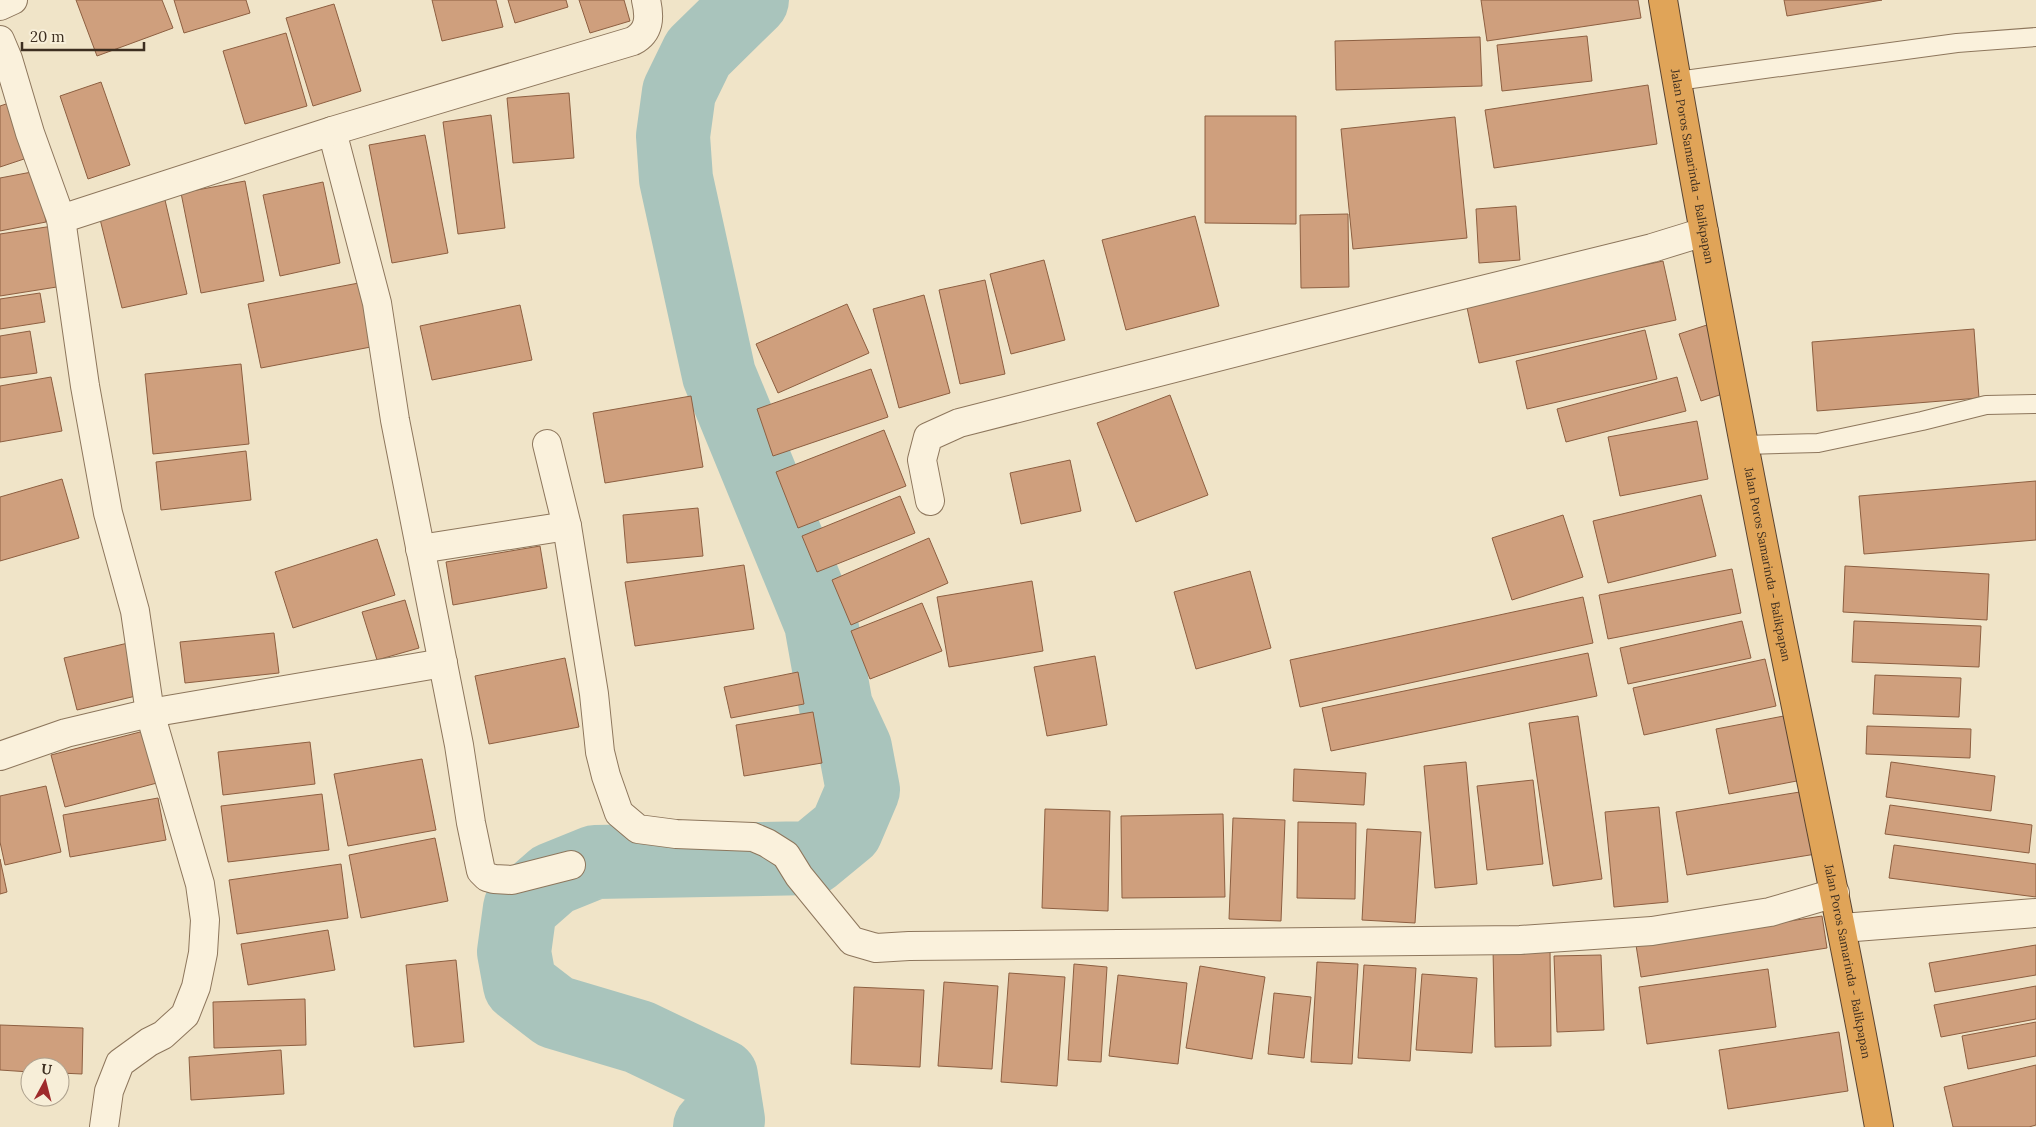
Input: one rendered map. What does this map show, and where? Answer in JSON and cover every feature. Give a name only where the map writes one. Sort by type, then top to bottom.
[{"type":"highway","name":"Jalan Poros Samarinda - Balikpapan","points":[[1664,0],[1704,232],[1779,624],[1836,893],[1878,1127]]},
{"type":"street","points":[[0,6],[13,0]]},
{"type":"street","points":[[61,219],[332,131],[633,41],[642,36],[649,21],[646,0]]},
{"type":"street","points":[[0,40],[8,59],[30,133],[61,219],[85,386],[106,503],[135,612],[150,713],[200,884],[205,920],[203,953],[196,987],[185,1015],[163,1035],[149,1042],[120,1063],[109,1092],[104,1127]]},
{"type":"street","points":[[332,131],[377,303],[395,420],[459,745],[471,823],[482,873],[499,881],[512,880],[571,865]]},
{"type":"street","points":[[930,501],[922,460],[928,436],[960,423],[1353,322],[1652,248],[1704,232]]},
{"type":"street","points":[[547,444],[567,526],[594,694],[600,752],[619,814],[638,830],[676,834],[753,837],[786,855],[799,876],[852,941],[876,948],[909,946],[1520,940],[1652,931],[1770,912],[1836,893]]},
{"type":"street","points":[[420,549],[567,526]]},
{"type":"street","points":[[0,756],[66,733],[150,713],[443,663]]},
{"type":"street","points":[[1842,928],[2036,913]]},
{"type":"lane","points":[[1677,81],[1957,44],[2036,37]]},
{"type":"lane","points":[[1745,445],[1818,443],[1986,405],[2036,404]]},
{"type":"building","points":[[76,0],[162,0],[173,28],[97,56]]},
{"type":"building","points":[[174,0],[246,0],[250,13],[184,33]]},
{"type":"building","points":[[432,0],[496,0],[503,27],[442,41]]},
{"type":"building","points":[[508,0],[566,0],[568,7],[515,23]]},
{"type":"building","points":[[579,0],[624,0],[630,21],[590,33]]},
{"type":"building","points":[[1481,0],[1638,0],[1641,18],[1487,41]]},
{"type":"building","points":[[1784,0],[1882,0],[1787,16]]},
{"type":"building","points":[[334,4],[361,91],[313,106],[286,18]]},
{"type":"building","points":[[286,33],[307,106],[245,124],[223,51]]},
{"type":"building","points":[[1587,36],[1592,81],[1502,91],[1497,45]]},
{"type":"building","points":[[1480,37],[1482,86],[1336,90],[1335,41]]},
{"type":"building","points":[[101,82],[130,165],[88,179],[60,96]]},
{"type":"building","points":[[1648,85],[1657,144],[1494,168],[1485,110]]},
{"type":"building","points":[[569,93],[574,158],[513,163],[507,98]]},
{"type":"building","points":[[12,102],[30,157],[0,167],[0,106]]},
{"type":"building","points":[[491,115],[505,228],[458,234],[443,122]]},
{"type":"building","points":[[1205,116],[1296,116],[1296,224],[1205,223]]},
{"type":"building","points":[[1455,117],[1467,238],[1353,249],[1341,129]]},
{"type":"building","points":[[425,135],[448,253],[392,263],[369,145]]},
{"type":"building","points":[[37,171],[46,222],[0,231],[0,178]]},
{"type":"building","points":[[245,181],[264,281],[201,293],[181,193]]},
{"type":"building","points":[[323,182],[340,263],[280,276],[263,195]]},
{"type":"building","points":[[165,200],[187,294],[122,308],[99,215]]},
{"type":"building","points":[[1516,206],[1520,260],[1479,263],[1476,209]]},
{"type":"building","points":[[1348,214],[1349,287],[1301,288],[1300,215]]},
{"type":"building","points":[[1195,216],[1219,306],[1126,330],[1102,240]]},
{"type":"building","points":[[53,226],[63,286],[0,296],[0,234]]},
{"type":"building","points":[[1044,260],[1065,340],[1011,354],[990,274]]},
{"type":"building","points":[[1663,261],[1676,320],[1479,363],[1466,303]]},
{"type":"building","points":[[985,280],[1005,374],[960,384],[939,290]]},
{"type":"building","points":[[364,282],[376,346],[261,368],[248,304]]},
{"type":"building","points":[[40,293],[45,322],[0,329],[0,299]]},
{"type":"building","points":[[924,295],[950,393],[899,408],[873,309]]},
{"type":"building","points":[[847,304],[869,353],[778,393],[756,344]]},
{"type":"building","points":[[520,305],[532,360],[432,380],[420,326]]},
{"type":"building","points":[[1710,324],[1732,391],[1701,401],[1679,334]]},
{"type":"building","points":[[1974,329],[1979,398],[1817,411],[1812,342]]},
{"type":"building","points":[[1645,330],[1657,379],[1527,409],[1516,361]]},
{"type":"building","points":[[30,331],[37,373],[0,378],[0,336]]},
{"type":"building","points":[[241,364],[249,444],[153,454],[145,374]]},
{"type":"building","points":[[871,369],[888,417],[773,456],[757,409]]},
{"type":"building","points":[[51,377],[62,431],[0,442],[0,386]]},
{"type":"building","points":[[1677,377],[1686,411],[1566,442],[1557,409]]},
{"type":"building","points":[[1170,395],[1208,495],[1136,522],[1097,423]]},
{"type":"building","points":[[691,396],[703,467],[605,483],[593,413]]},
{"type":"building","points":[[1697,421],[1708,479],[1620,496],[1608,437]]},
{"type":"building","points":[[884,430],[906,486],[798,528],[776,472]]},
{"type":"building","points":[[246,451],[251,500],[161,510],[156,462]]},
{"type":"building","points":[[1070,460],[1081,511],[1021,524],[1010,473]]},
{"type":"building","points":[[62,479],[79,538],[0,561],[0,497]]},
{"type":"building","points":[[2036,481],[2036,540],[1864,554],[1859,496]]},
{"type":"building","points":[[1701,495],[1716,556],[1608,583],[1593,521]]},
{"type":"building","points":[[900,496],[915,533],[817,572],[802,536]]},
{"type":"building","points":[[698,508],[703,556],[627,563],[623,515]]},
{"type":"building","points":[[1563,515],[1583,577],[1512,600],[1492,538]]},
{"type":"building","points":[[929,538],[948,583],[851,625],[832,580]]},
{"type":"building","points":[[377,539],[395,595],[293,628],[275,572]]},
{"type":"building","points":[[540,546],[547,588],[453,605],[446,562]]},
{"type":"building","points":[[744,565],[754,629],[635,646],[625,582]]},
{"type":"building","points":[[1845,566],[1989,574],[1987,620],[1843,612]]},
{"type":"building","points":[[1732,569],[1741,613],[1608,639],[1599,595]]},
{"type":"building","points":[[1250,571],[1271,648],[1196,669],[1174,592]]},
{"type":"building","points":[[1032,581],[1043,651],[949,667],[937,597]]},
{"type":"building","points":[[1583,597],[1593,643],[1300,707],[1290,660]]},
{"type":"building","points":[[405,600],[419,648],[377,660],[362,612]]},
{"type":"building","points":[[922,603],[942,651],[870,679],[851,631]]},
{"type":"building","points":[[1742,621],[1751,658],[1628,684],[1620,648]]},
{"type":"building","points":[[1854,621],[1981,626],[1979,667],[1852,662]]},
{"type":"building","points":[[274,633],[279,673],[185,683],[180,642]]},
{"type":"building","points":[[128,643],[140,695],[77,710],[64,658]]},
{"type":"building","points":[[1588,653],[1597,696],[1331,751],[1322,708]]},
{"type":"building","points":[[1095,656],[1107,725],[1047,736],[1034,667]]},
{"type":"building","points":[[565,658],[579,727],[489,744],[475,676]]},
{"type":"building","points":[[1765,659],[1776,706],[1644,735],[1633,688]]},
{"type":"building","points":[[798,672],[804,704],[731,718],[724,687]]},
{"type":"building","points":[[1875,675],[1961,678],[1959,717],[1873,714]]},
{"type":"building","points":[[813,712],[822,763],[744,776],[736,725]]},
{"type":"building","points":[[1789,715],[1802,780],[1729,794],[1716,729]]},
{"type":"building","points":[[1578,716],[1602,879],[1553,886],[1529,723]]},
{"type":"building","points":[[1867,726],[1971,729],[1970,758],[1866,754]]},
{"type":"building","points":[[144,731],[157,783],[65,807],[51,755]]},
{"type":"building","points":[[310,742],[315,784],[223,795],[218,752]]},
{"type":"building","points":[[422,759],[436,830],[348,846],[334,774]]},
{"type":"building","points":[[1466,762],[1477,884],[1435,888],[1424,766]]},
{"type":"building","points":[[1891,762],[1995,776],[1991,811],[1886,797]]},
{"type":"building","points":[[1294,769],[1366,773],[1364,805],[1293,801]]},
{"type":"building","points":[[1533,780],[1543,864],[1487,870],[1477,786]]},
{"type":"building","points":[[46,786],[61,852],[5,865],[0,842],[0,796]]},
{"type":"building","points":[[1806,791],[1816,854],[1687,875],[1676,812]]},
{"type":"building","points":[[322,794],[329,850],[228,862],[221,806]]},
{"type":"building","points":[[158,798],[166,840],[70,857],[63,815]]},
{"type":"building","points":[[1890,805],[2032,825],[2029,853],[1885,834]]},
{"type":"building","points":[[1659,807],[1668,902],[1614,907],[1605,812]]},
{"type":"building","points":[[1045,809],[1110,811],[1108,911],[1042,908]]},
{"type":"building","points":[[1223,814],[1225,897],[1122,898],[1121,816]]},
{"type":"building","points":[[1233,818],[1285,820],[1281,921],[1229,919]]},
{"type":"building","points":[[1298,822],[1356,823],[1355,899],[1297,898]]},
{"type":"building","points":[[1367,829],[1421,832],[1415,923],[1362,920]]},
{"type":"building","points":[[435,838],[448,901],[361,918],[349,855]]},
{"type":"building","points":[[1894,845],[2036,864],[2036,897],[1889,878]]},
{"type":"building","points":[[0,859],[7,892],[0,894]]},
{"type":"building","points":[[341,864],[348,918],[237,934],[229,880]]},
{"type":"building","points":[[1822,916],[1827,948],[1641,977],[1636,945]]},
{"type":"building","points":[[328,930],[335,970],[248,985],[241,944]]},
{"type":"building","points":[[2036,945],[2036,975],[1935,992],[1929,963]]},
{"type":"building","points":[[1550,948],[1551,1046],[1495,1047],[1493,949]]},
{"type":"building","points":[[1601,955],[1604,1030],[1557,1032],[1554,956]]},
{"type":"building","points":[[456,960],[464,1042],[414,1047],[406,965]]},
{"type":"building","points":[[1317,962],[1358,964],[1352,1064],[1311,1062]]},
{"type":"building","points":[[1074,964],[1107,967],[1101,1062],[1068,1060]]},
{"type":"building","points":[[1364,965],[1416,968],[1410,1061],[1358,1058]]},
{"type":"building","points":[[1200,966],[1265,977],[1252,1059],[1186,1048]]},
{"type":"building","points":[[1768,969],[1776,1027],[1647,1044],[1639,987]]},
{"type":"building","points":[[1009,973],[1065,977],[1057,1086],[1001,1082]]},
{"type":"building","points":[[1422,974],[1477,978],[1472,1053],[1416,1050]]},
{"type":"building","points":[[1118,975],[1187,983],[1178,1064],[1109,1056]]},
{"type":"building","points":[[944,982],[998,986],[992,1069],[938,1066]]},
{"type":"building","points":[[2036,986],[2036,1019],[1941,1037],[1934,1005]]},
{"type":"building","points":[[854,987],[924,990],[920,1067],[851,1064]]},
{"type":"building","points":[[1274,993],[1311,997],[1304,1058],[1268,1054]]},
{"type":"building","points":[[305,999],[306,1045],[214,1048],[213,1002]]},
{"type":"building","points":[[2036,1022],[2036,1056],[1968,1069],[1962,1036]]},
{"type":"building","points":[[0,1025],[83,1028],[82,1074],[70,1073],[70,1057],[20,1057],[20,1071],[0,1070]]},
{"type":"building","points":[[1839,1032],[1848,1091],[1728,1109],[1719,1050]]},
{"type":"building","points":[[281,1050],[284,1094],[191,1100],[189,1057]]},
{"type":"building","points":[[2036,1065],[2036,1125],[2029,1127],[1953,1127],[1944,1087]]},
{"type":"waterway","points":[[710,1127],[728,1120],[721,1076],[639,1037],[555,1012],[520,985],[514,952],[520,908],[553,879],[595,862],[812,858],[846,830],[863,790],[855,748],[836,707],[821,623],[719,375],[676,179],[673,136],[679,92],[698,53],[752,0]]}]
